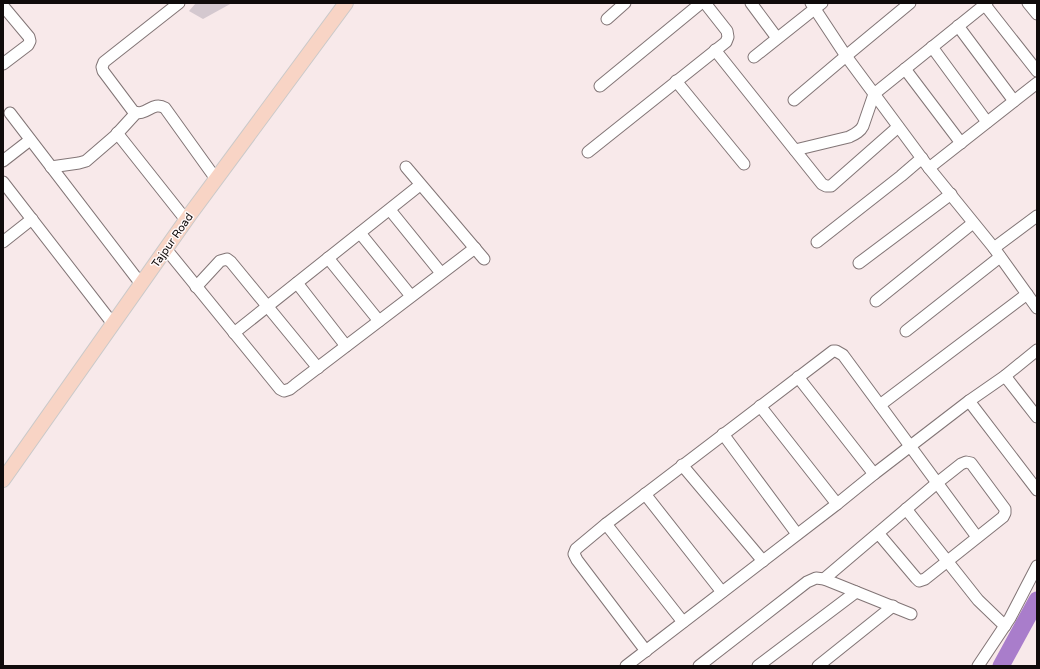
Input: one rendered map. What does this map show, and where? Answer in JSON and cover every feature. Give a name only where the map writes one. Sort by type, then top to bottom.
[{"type":"main road","name":"Tajpur Road","points":[[3,480],[186,220],[346,3]]},
{"type":"street","points":[[179,3],[104,62],[102,67],[103,71],[136,113],[142,113],[155,106],[165,108],[216,179]]},
{"type":"street","points":[[607,18],[625,3]]},
{"type":"street","points":[[600,86],[701,3]]},
{"type":"street","points":[[588,152],[726,42],[728,37],[727,31],[705,3]]},
{"type":"street","points":[[751,3],[777,38]]},
{"type":"street","points":[[794,100],[910,3]]},
{"type":"street","points":[[1028,3],[1037,14]]},
{"type":"street","points":[[795,150],[856,134],[863,126],[874,94],[986,4],[1037,71]]},
{"type":"street","points":[[754,57],[816,5],[846,56],[898,127],[974,223],[1037,308]]},
{"type":"street","points":[[3,6],[29,37],[30,41],[28,45],[3,64]]},
{"type":"street","points":[[958,26],[1014,101]]},
{"type":"street","points":[[932,47],[987,122]]},
{"type":"street","points":[[715,50],[822,184],[826,186],[831,186],[898,127]]},
{"type":"street","points":[[905,69],[961,143]]},
{"type":"street","points":[[676,82],[744,164]]},
{"type":"street","points":[[930,168],[1037,84]]},
{"type":"street","points":[[10,113],[141,284]]},
{"type":"street","points":[[51,167],[86,161],[117,133],[136,113]]},
{"type":"street","points":[[117,133],[186,220]]},
{"type":"street","points":[[3,161],[30,140]]},
{"type":"street","points":[[817,242],[922,158]]},
{"type":"street","points":[[406,167],[484,259]]},
{"type":"street","points":[[3,182],[113,324]]},
{"type":"street","points":[[234,333],[420,185]]},
{"type":"street","points":[[859,263],[950,194]]},
{"type":"street","points":[[390,210],[441,274]]},
{"type":"street","points":[[906,330],[997,253],[1037,216]]},
{"type":"street","points":[[3,242],[32,219]]},
{"type":"street","points":[[876,301],[974,223]]},
{"type":"street","points":[[360,233],[411,296]]},
{"type":"street","points":[[166,249],[280,389],[284,391],[318,368],[475,248]]},
{"type":"street","points":[[328,258],[379,321]]},
{"type":"street","points":[[196,287],[220,261],[227,259],[318,368]]},
{"type":"street","points":[[297,283],[346,346]]},
{"type":"street","points":[[880,405],[1027,294]]},
{"type":"street","points":[[646,651],[577,560],[574,554],[576,549],[644,494],[833,351],[836,350],[843,355],[978,537]]},
{"type":"street","points":[[626,666],[910,446],[969,401],[1005,376],[1037,350]]},
{"type":"street","points":[[1005,376],[1037,417]]},
{"type":"street","points":[[798,377],[874,474]]},
{"type":"street","points":[[969,401],[1037,490]]},
{"type":"street","points":[[760,406],[837,504]]},
{"type":"street","points":[[723,434],[797,534]]},
{"type":"street","points":[[824,579],[906,509],[937,483],[961,464],[966,462],[971,463],[1005,509],[1003,517],[925,579],[919,581],[878,533]]},
{"type":"street","points":[[682,465],[763,561]]},
{"type":"street","points":[[644,494],[722,592]]},
{"type":"street","points":[[906,509],[978,600],[1005,626]]},
{"type":"street","points":[[606,524],[683,622]]},
{"type":"street","points":[[978,666],[1010,618],[1037,566]]},
{"type":"street","points":[[699,666],[807,582],[816,578],[824,579],[911,614]]},
{"type":"street","points":[[758,666],[856,592]]},
{"type":"street","points":[[818,666],[892,606]]},
{"type":"building","points":[[196,3],[232,3],[203,19],[189,11]]},
{"type":"waterway","points":[[1001,666],[1037,600]]}]
